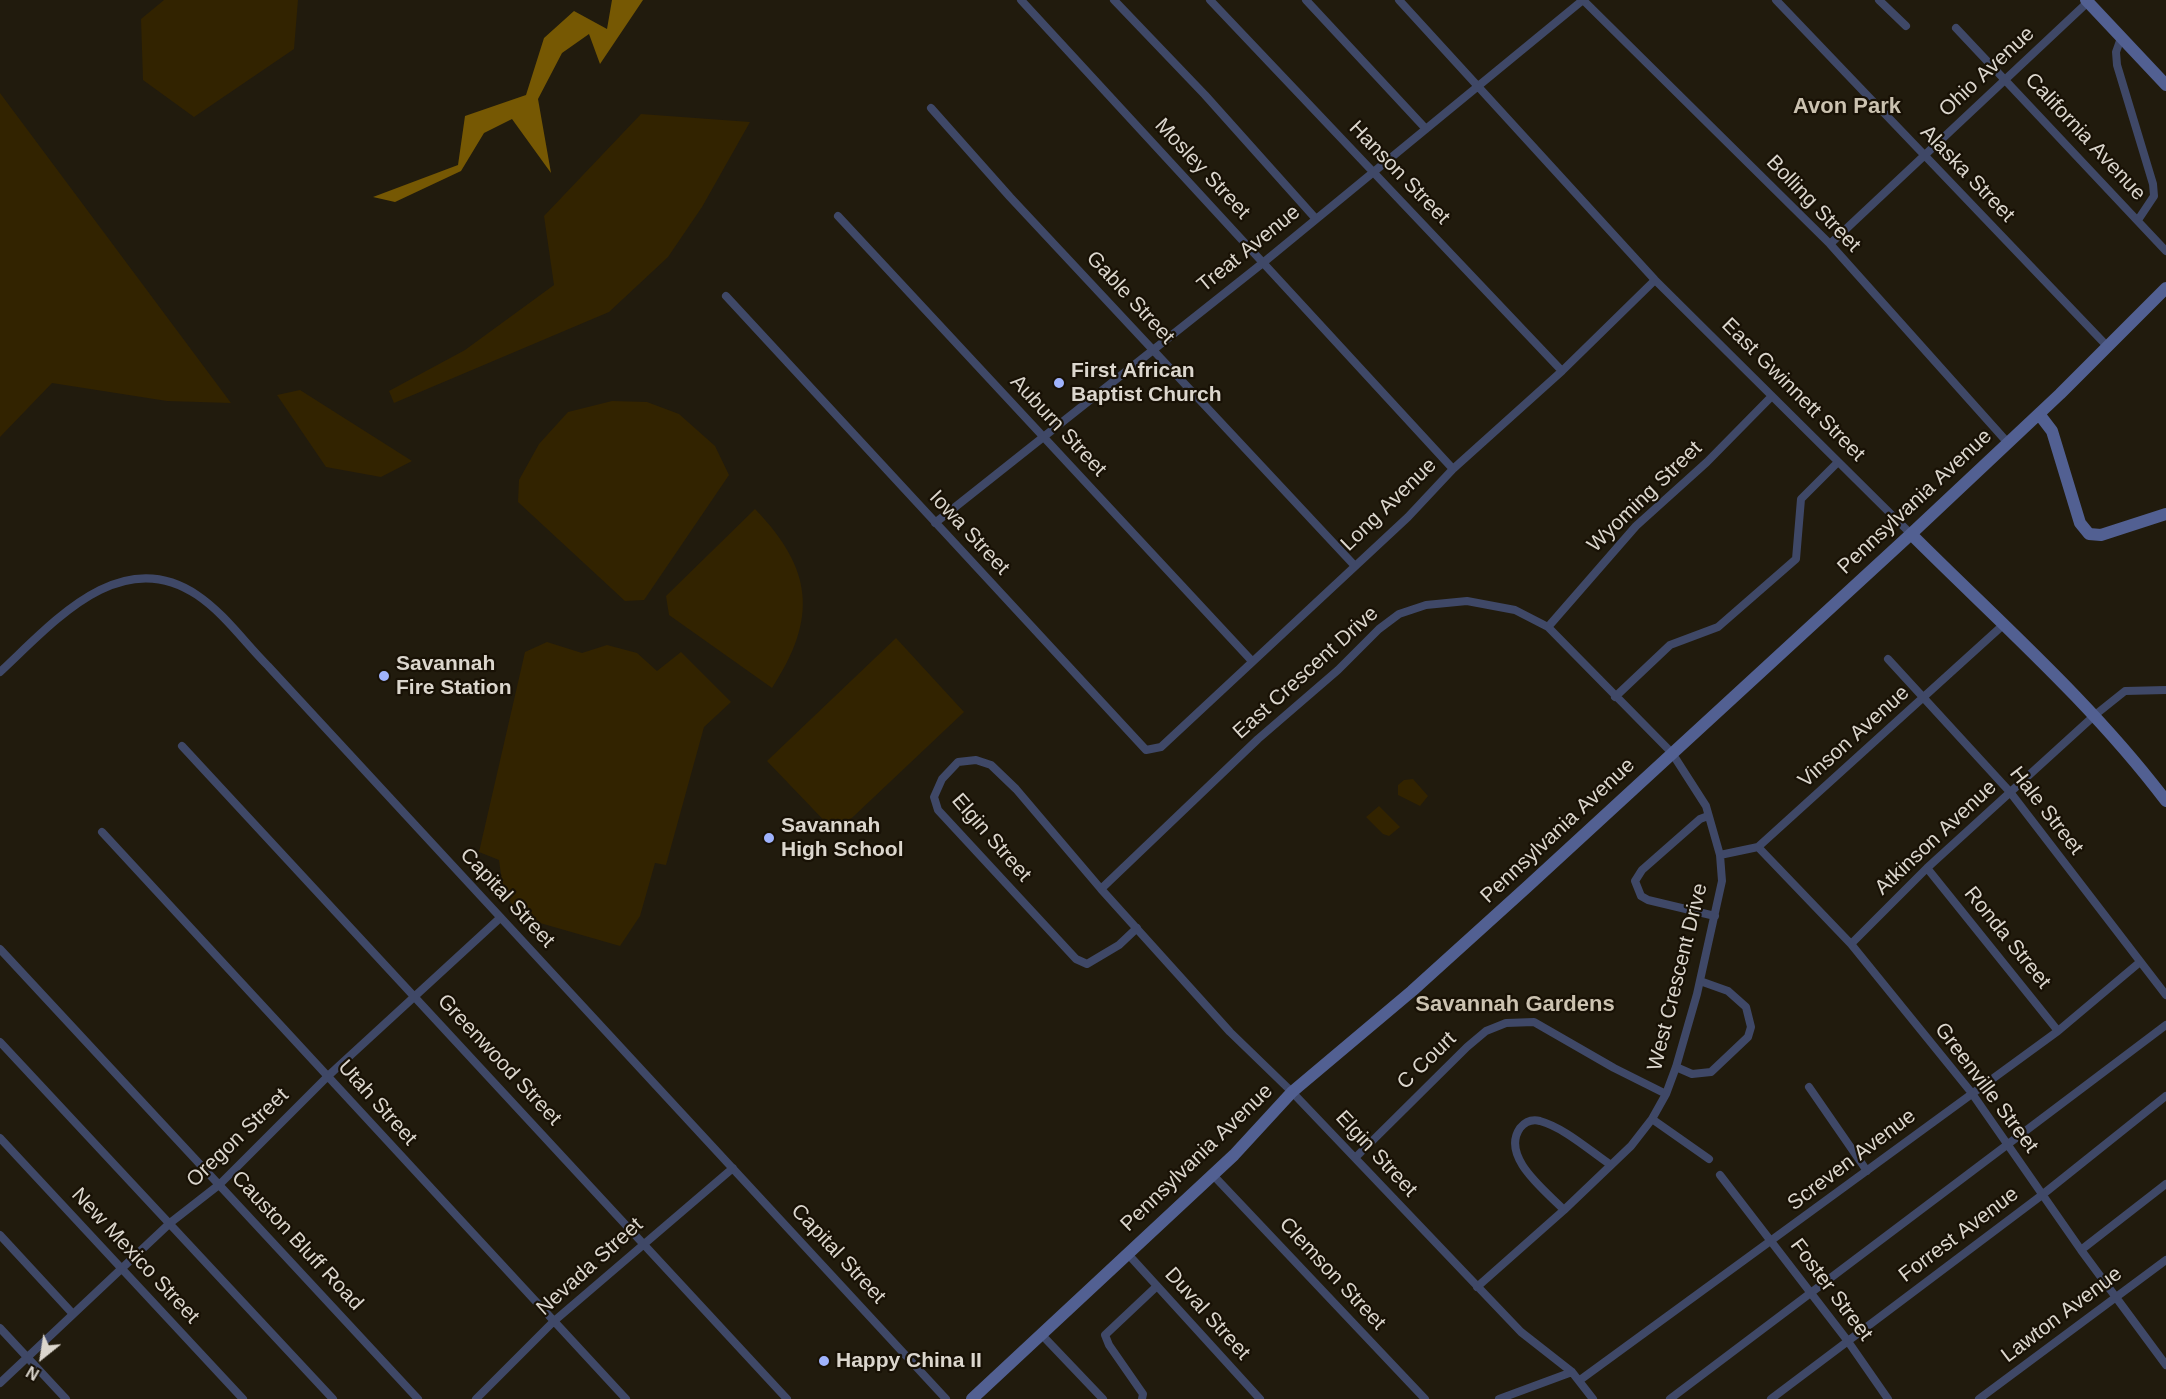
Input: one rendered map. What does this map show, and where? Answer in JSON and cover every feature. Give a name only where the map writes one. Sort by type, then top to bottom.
[{"type":"main road","points":[[2088,0],[2166,85]]},
{"type":"main road","name":"Pennsylvania Avenue","points":[[972,1399],[1213,1174],[1292,1092],[1412,990],[1911,534],[2039,414],[2166,288]]},
{"type":"main road","points":[[2039,414],[2052,431],[2080,522],[2089,534],[2101,535],[2166,514]]},
{"type":"main road","name":"East Gwinnett Street","points":[[1911,534],[2095,716],[2128,751],[2166,801]]},
{"type":"street","name":"Mosley Street","points":[[1021,0],[1453,469]]},
{"type":"street","points":[[1114,0],[1205,95],[1316,219]]},
{"type":"street","name":"Hanson Street","points":[[1210,0],[1562,371]]},
{"type":"street","points":[[1306,0],[1426,129]]},
{"type":"street","name":"East Gwinnett Street","points":[[1399,0],[1655,280],[1911,534]]},
{"type":"street","name":"Treat Avenue","points":[[935,523],[1264,262],[1583,0]]},
{"type":"street","name":"Bolling Street","points":[[1583,0],[1830,244],[2008,442]]},
{"type":"street","name":"Alaska Street","points":[[1776,0],[2108,346]]},
{"type":"street","points":[[1879,0],[1906,26]]},
{"type":"street","name":"Ohio Avenue","points":[[1830,244],[2088,0]]},
{"type":"street","name":"California Avenue","points":[[1956,28],[2166,251]]},
{"type":"street","points":[[2121,38],[2116,52],[2117,65],[2153,184],[2154,196],[2138,219]]},
{"type":"street","name":"Gable Street","points":[[932,108],[1010,197],[1354,565]]},
{"type":"street","name":"Auburn Street","points":[[838,216],[1251,660]]},
{"type":"street","name":"Long Avenue","points":[[1146,750],[1161,747],[1251,660],[1408,517],[1453,469],[1562,371],[1655,280]]},
{"type":"street","name":"Iowa Street","points":[[726,296],[765,341],[1146,750]]},
{"type":"street","name":"Wyoming Street","points":[[1548,627],[1636,526],[1707,462],[1772,396]]},
{"type":"street","points":[[1615,697],[1671,645],[1704,634],[1730,618],[1796,559],[1801,499],[1838,462]]},
{"type":"street","name":"Capital Street","points":[[0,672],[81,600],[100,588],[127,579],[150,577],[175,584],[197,595],[268,666],[946,1399]]},
{"type":"street","name":"East Crescent Drive","points":[[1101,889],[1258,739],[1338,670],[1379,629],[1400,614],[1426,605],[1467,601],[1515,610],[1548,627],[1672,753]]},
{"type":"street","name":"Vinson Avenue","points":[[1720,855],[1758,847],[2002,626]]},
{"type":"street","name":"Hale Street","points":[[1888,659],[2010,792],[2166,995]]},
{"type":"street","name":"Atkinson Avenue","points":[[1851,944],[1927,868],[2125,691],[2166,690]]},
{"type":"street","name":"Greenwood Street","points":[[182,746],[787,1399]]},
{"type":"street","name":"West Crescent Drive","points":[[1477,1287],[1611,1165],[1652,1119],[1666,1094],[1676,1068],[1700,981],[1722,881],[1720,855],[1706,806],[1672,753]]},
{"type":"street","name":"Elgin Street","points":[[1137,928],[1099,959],[1087,964],[1076,960],[938,810],[934,797],[942,779],[958,762],[976,759],[991,765],[1043,820],[1101,889],[1137,928],[1216,1017],[1292,1092],[1521,1332],[1572,1372],[1593,1399]]},
{"type":"street","points":[[1708,816],[1700,819],[1641,870],[1635,880],[1641,896],[1648,900],[1715,916]]},
{"type":"street","name":"Utah Street","points":[[102,832],[626,1399]]},
{"type":"street","name":"Greenville Street","points":[[1758,847],[1851,944],[1971,1092],[2080,1250],[2166,1365]]},
{"type":"street","name":"Ronda Street","points":[[1927,868],[2058,1031]]},
{"type":"street","name":"Oregon Street","points":[[0,1383],[170,1223],[220,1184],[414,994],[500,918]]},
{"type":"street","name":"Causton Bluff Road","points":[[2,954],[220,1184],[418,1399]]},
{"type":"street","name":"Screven Avenue","points":[[1580,1380],[1773,1242],[1971,1092],[2058,1031],[2140,962]]},
{"type":"street","points":[[1676,1068],[1692,1074],[1711,1072],[1748,1037],[1751,1027],[1746,1007],[1728,991],[1700,981]]},
{"type":"street","name":"C Court","points":[[1355,1158],[1467,1047],[1486,1031],[1506,1023],[1534,1022],[1666,1094]]},
{"type":"street","points":[[1670,1399],[2166,1025]]},
{"type":"street","points":[[0,1042],[333,1399]]},
{"type":"street","points":[[1809,1087],[1867,1171]]},
{"type":"street","name":"Forrest Avenue","points":[[1771,1399],[2042,1195],[2166,1096]]},
{"type":"street","points":[[1652,1119],[1708,1159]]},
{"type":"street","points":[[1564,1210],[1517,1159],[1515,1139],[1524,1124],[1533,1120],[1554,1128],[1611,1165]]},
{"type":"street","name":"New Mexico Street","points":[[0,1138],[243,1399]]},
{"type":"street","name":"Nevada Street","points":[[478,1398],[553,1322],[733,1168]]},
{"type":"street","name":"Clemson Street","points":[[1213,1174],[1425,1399]]},
{"type":"street","name":"Foster Street","points":[[1720,1175],[1847,1340],[1888,1399]]},
{"type":"street","points":[[2080,1250],[2166,1184]]},
{"type":"street","points":[[0,1235],[73,1314]]},
{"type":"street","name":"Duval Street","points":[[1127,1253],[1260,1399]]},
{"type":"street","name":"Lawton Avenue","points":[[1979,1399],[2166,1260]]},
{"type":"street","points":[[1142,1399],[1143,1394],[1109,1345],[1105,1335],[1157,1286]]},
{"type":"street","points":[[0,1328],[66,1399]]},
{"type":"street","points":[[1041,1334],[1103,1399]]},
{"type":"street","points":[[1500,1399],[1572,1372]]},
{"type":"shaded area","points":[[164,0],[298,0],[294,49],[194,117],[143,80],[141,19]]},
{"type":"shaded area","points":[[612,0],[643,0],[600,64],[589,34],[562,53],[538,99],[551,173],[512,119],[484,133],[461,171],[395,202],[373,197],[458,165],[465,116],[526,95],[544,38],[574,11],[607,29]]},
{"type":"shaded area","points":[[0,93],[231,403],[167,401],[52,383],[0,437]]},
{"type":"shaded area","points":[[641,114],[750,122],[702,207],[668,257],[609,312],[394,403],[389,391],[465,350],[554,285],[544,216]]},
{"type":"shaded area","points":[[300,390],[412,461],[381,477],[326,467],[277,395]]},
{"type":"shaded area","points":[[612,401],[647,402],[679,414],[715,446],[729,475],[644,600],[625,601],[518,502],[519,480],[539,444],[568,412]]},
{"type":"shaded area","points":[[755,509],[789,552],[798,574],[802,595],[802,616],[797,639],[787,663],[772,688],[669,615],[666,596]]},
{"type":"shaded area","points":[[896,638],[964,712],[836,833],[767,761]]},
{"type":"shaded area","points":[[547,642],[582,653],[607,645],[637,653],[657,671],[681,652],[731,702],[704,727],[666,865],[655,863],[640,916],[620,946],[533,921],[524,915],[516,909],[507,896],[499,860],[479,852],[525,652]]},
{"type":"shaded area","points":[[1413,779],[1428,796],[1420,806],[1398,795],[1398,785],[1404,780]]},
{"type":"shaded area","points":[[1379,806],[1400,827],[1389,836],[1383,834],[1366,817]]},
{"type":"place","name":"First African Baptist Church","points":[[1059,383]]},
{"type":"place","name":"Savannah Fire Station","points":[[384,676]]},
{"type":"place","name":"Savannah High School","points":[[769,838]]},
{"type":"place","name":"Happy China II","points":[[824,1361]]},
{"type":"district","name":"Avon Park","points":[[1847,107]]},
{"type":"district","name":"Savannah Gardens","points":[[1515,1005]]}]
